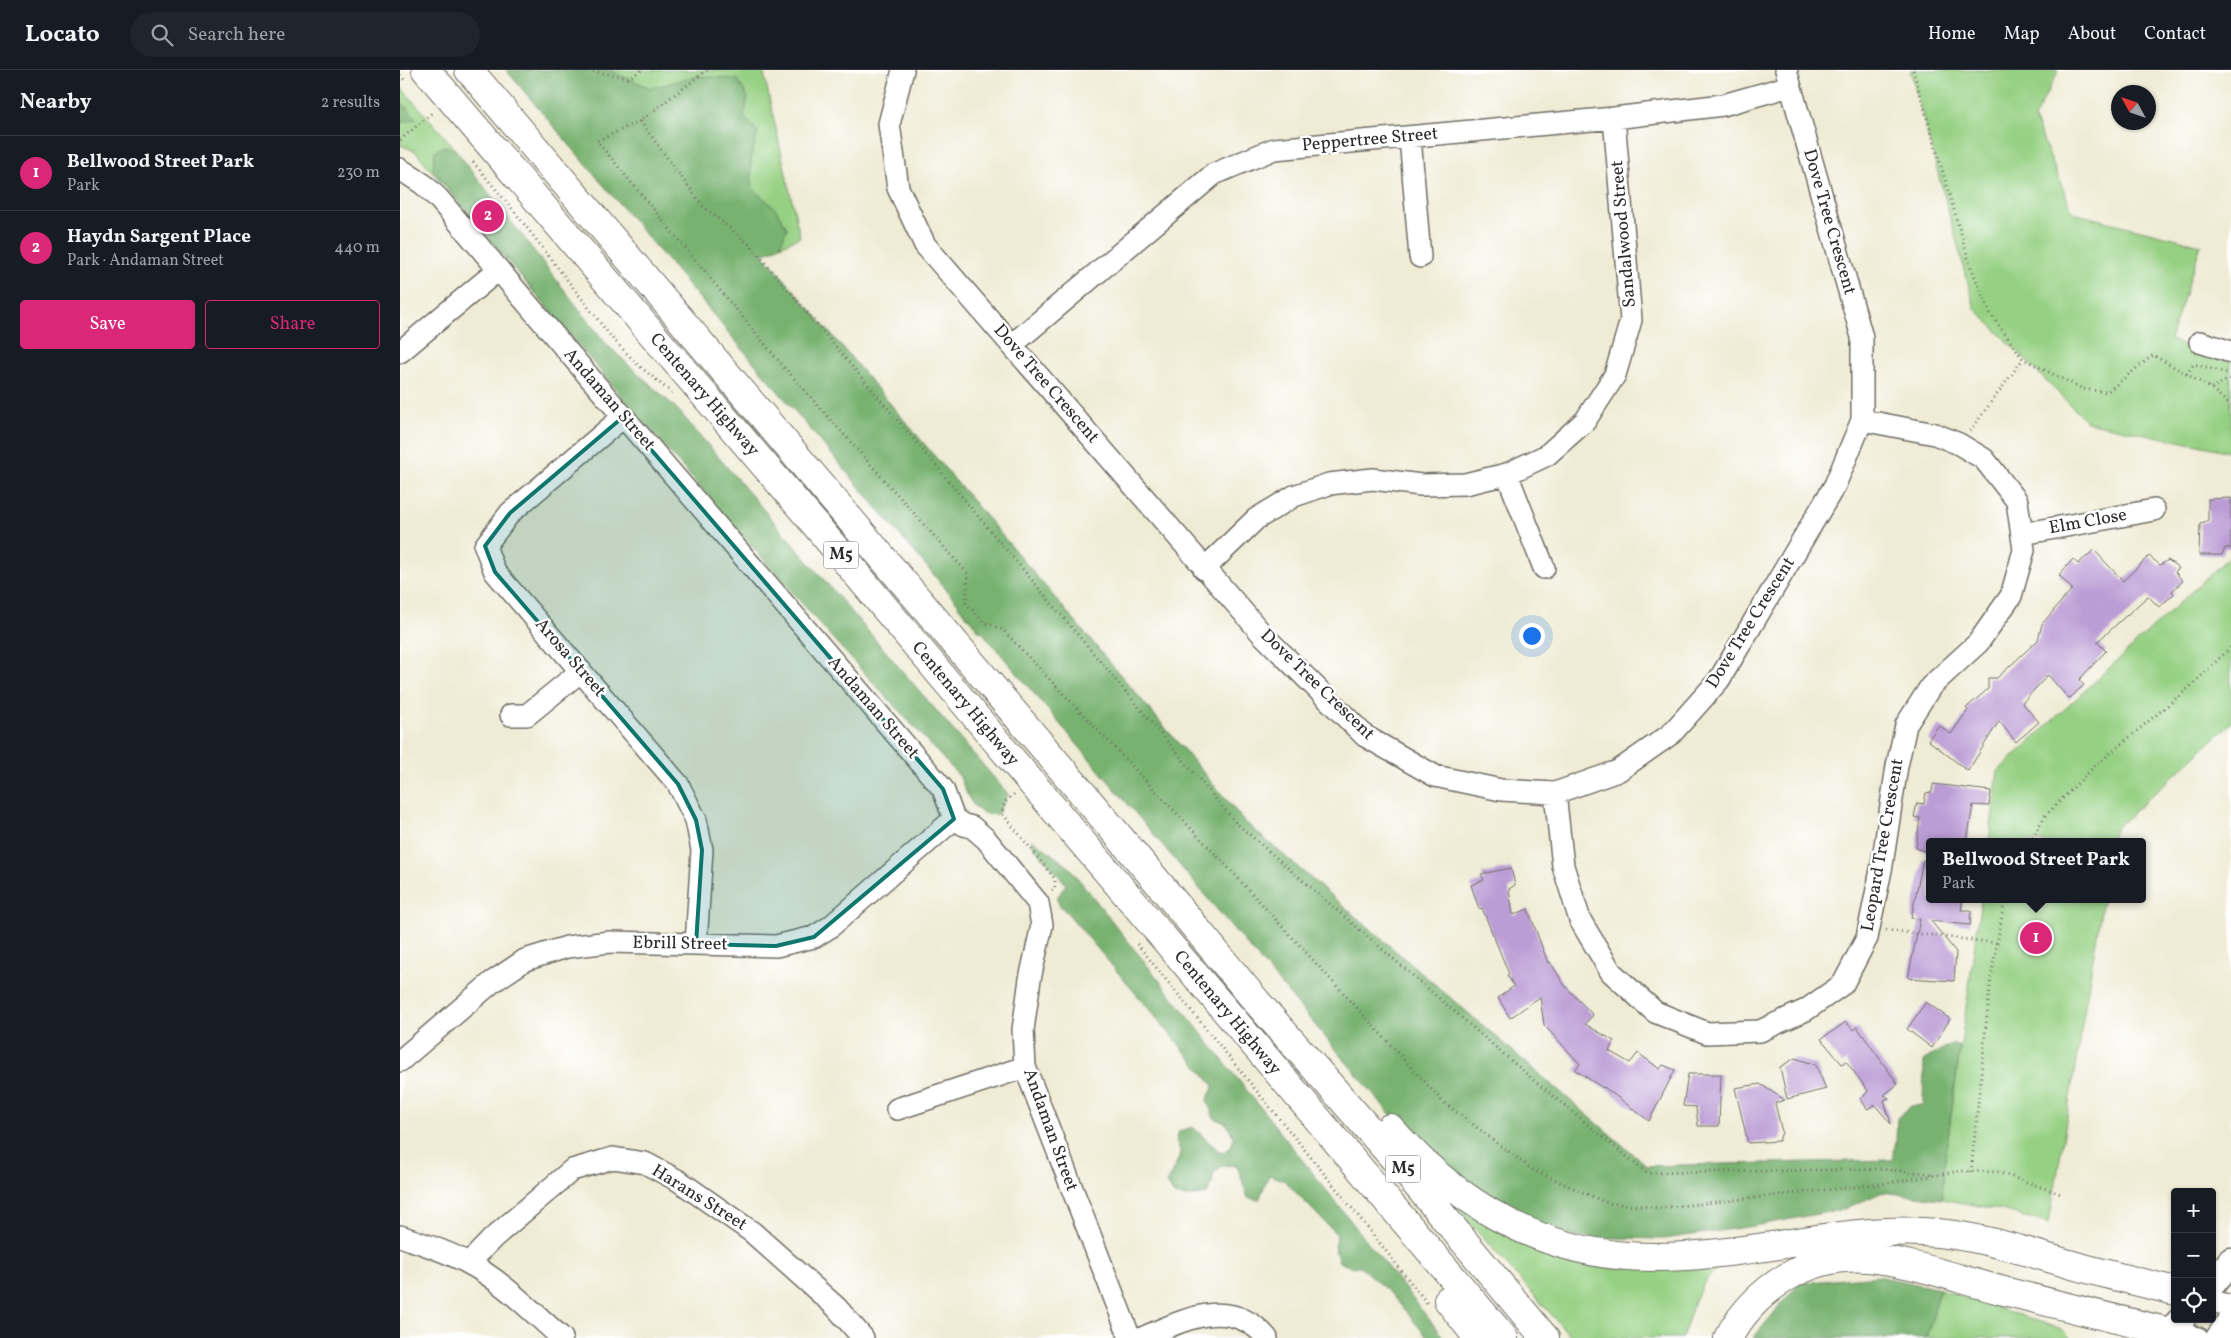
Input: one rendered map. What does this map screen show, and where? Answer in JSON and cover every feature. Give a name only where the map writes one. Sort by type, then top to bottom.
[{"type":"highway","name":"Centenary Highway","points":[[470,70],[1258,1002],[1393,1157],[1545,1338]]},
{"type":"highway","name":"Centenary Highway","points":[[419,80],[814,523],[1504,1338]]},
{"type":"highway","points":[[1258,1002],[1285,1010],[1396,1134],[1457,1192],[1503,1220],[1554,1241],[1601,1253],[1655,1257],[1721,1252],[1889,1232],[1930,1232],[1987,1241],[2171,1290]]},
{"type":"highway","points":[[1367,1177],[1368,1202],[1478,1338]]},
{"type":"highway","points":[[1728,1338],[1749,1306],[1781,1281],[1813,1266],[1850,1259],[1868,1258],[1913,1267],[2114,1328],[2172,1330]]},
{"type":"main road","points":[[2216,1279],[2231,1261]]},
{"type":"main road","points":[[2219,1338],[2231,1321]]},
{"type":"street","name":"Dove Tree Crescent","points":[[903,70],[889,124],[898,188],[925,245],[1263,635],[1365,736],[1435,776],[1501,790],[1555,792],[1618,771],[1671,734],[1719,680],[1835,485],[1862,420],[1862,337],[1788,78]]},
{"type":"street","name":"Peppertree Street","points":[[1012,344],[1214,174],[1274,149],[1614,118],[1723,105],[1788,78]]},
{"type":"street","name":"Sandalwood Street","points":[[1204,569],[1256,519],[1294,496],[1329,484],[1373,479],[1421,485],[1465,484],[1507,474],[1547,456],[1585,421],[1615,375],[1631,320],[1614,118]]},
{"type":"street","points":[[1410,137],[1420,257]]},
{"type":"street","name":"Andaman Street","points":[[400,169],[423,184],[438,198],[943,790],[954,819]]},
{"type":"street","points":[[400,352],[498,270]]},
{"type":"street","points":[[2200,342],[2231,352]]},
{"type":"street","name":"Arosa Street","points":[[623,417],[510,513],[486,546],[495,572],[678,784],[696,820],[702,850],[696,944]]},
{"type":"street","name":"Leopard Tree Crescent","points":[[1555,792],[1563,866],[1580,920],[1611,972],[1654,1012],[1708,1033],[1760,1032],[1806,1010],[1843,984],[1867,938],[1882,865],[1897,766],[1906,725],[1931,686],[1978,643],[2011,596],[2024,550],[2017,501],[1984,459],[1959,444],[1935,434],[1862,420]]},
{"type":"street","points":[[1507,474],[1544,568]]},
{"type":"street","name":"Elm Close","points":[[2022,534],[2154,510]]},
{"type":"street","points":[[511,716],[527,715],[581,671]]},
{"type":"street","points":[[954,819],[964,826],[972,827],[986,839],[1038,903]]},
{"type":"street","name":"Ebrill Street","points":[[400,1061],[491,983],[525,960],[567,947],[610,942],[776,946],[814,937],[830,927],[954,819]]},
{"type":"street","name":"Andaman Street","points":[[1038,903],[1042,925],[1030,979],[1023,1030],[1024,1067],[1130,1338]]},
{"type":"street","points":[[897,1109],[1024,1067]]},
{"type":"street","name":"Harans Street","points":[[469,1263],[493,1238],[572,1170],[613,1158],[645,1164],[679,1181],[752,1232],[836,1307],[863,1338]]},
{"type":"street","points":[[400,1236],[434,1247],[469,1263],[509,1292],[562,1338]]},
{"type":"street","points":[[2216,1302],[2231,1306]]},
{"type":"street","points":[[1142,1338],[1203,1314],[1231,1314],[1259,1329],[1267,1338]]},
{"type":"street","points":[[2172,1330],[2198,1338]]},
{"type":"path","points":[[588,70],[628,78],[642,70]]},
{"type":"path","points":[[707,70],[640,121],[597,141],[782,364],[968,574],[966,603],[984,622],[1003,630],[1238,878],[1443,1102],[1533,1170],[1607,1203],[1661,1208],[1971,1172],[1998,1172],[2061,1194]]},
{"type":"path","points":[[1913,70],[1970,265],[1990,313],[2023,359],[2083,389],[2107,392],[2153,355],[2211,388],[2231,406]]},
{"type":"path","points":[[400,75],[419,80]]},
{"type":"path","points":[[427,107],[439,120]]},
{"type":"path","points":[[400,140],[432,113]]},
{"type":"path","points":[[640,121],[702,205],[752,247],[1236,823],[1536,1082],[1647,1173],[1880,1169],[1940,1175]]},
{"type":"path","points":[[470,158],[514,211],[612,338],[637,364],[677,398]]},
{"type":"path","points":[[1959,444],[2023,359]]},
{"type":"path","points":[[2186,374],[2194,364],[2231,376]]},
{"type":"path","points":[[2211,388],[2231,376]]},
{"type":"path","points":[[2032,838],[2045,816],[2096,766],[2192,685],[2231,648]]},
{"type":"path","points":[[1008,786],[1021,801]]},
{"type":"path","points":[[1014,794],[1005,802],[1002,813],[1055,878],[1055,888],[1038,903]]},
{"type":"path","points":[[1971,1172],[1991,977],[2004,903]]},
{"type":"path","points":[[1869,928],[1997,943]]},
{"type":"path","points":[[1133,938],[1430,1307]]},
{"type":"highlighted area","points":[[623,417],[943,789],[954,819],[814,937],[776,946],[696,944],[702,850],[696,820],[678,784],[495,572],[485,546],[510,513]]},
{"type":"green space","points":[[506,70],[608,70],[651,88],[698,76],[737,79],[748,97],[744,117],[758,132],[751,157],[752,188],[775,208],[787,228],[780,246],[763,254],[1246,823],[1647,1166],[1892,1160],[1896,1141],[1897,1118],[1911,1106],[1923,1105],[1924,1060],[1953,1043],[1960,1047],[1945,1159],[1942,1199],[1883,1192],[1844,1209],[1754,1226],[1664,1239],[1573,1237],[1503,1210],[1450,1176],[1403,1129]]},
{"type":"green space","points":[[518,70],[763,70],[800,237],[763,254],[1246,823],[1647,1166],[1945,1159],[1980,903],[2102,903],[2049,1224],[2006,1211],[1942,1199],[1883,1192],[1649,1215],[999,636],[979,631],[958,606],[962,591]]},
{"type":"green space","points":[[1910,70],[2059,70],[2034,118],[2073,213],[2201,245],[2170,340],[2231,360],[2231,452],[2087,422],[1975,309]]},
{"type":"green space","points":[[400,86],[446,138],[607,345],[678,410],[649,429],[415,151],[400,145]]},
{"type":"green space","points":[[400,100],[416,119],[400,123]]},
{"type":"green space","points":[[445,146],[455,149],[607,345],[678,410],[1008,794],[997,815],[983,813],[977,809],[968,796],[960,777],[834,640],[649,429],[433,171],[435,151]]},
{"type":"green space","points":[[2231,555],[2231,723],[2114,830],[2113,838],[1990,838],[1998,771]]},
{"type":"green space","points":[[1032,839],[1069,867],[1444,1338],[1428,1338],[1391,1294],[1359,1266],[1351,1267],[1339,1262],[1334,1246],[1337,1235],[1285,1181],[1269,1175],[1259,1200],[1248,1198],[1237,1165],[1222,1166],[1214,1172],[1207,1194],[1187,1197],[1174,1195],[1167,1183],[1181,1153],[1176,1141],[1179,1131],[1193,1127],[1221,1153],[1231,1147],[1234,1138],[1227,1124],[1214,1118],[1207,1100],[1214,1086],[1059,905],[1057,898],[1066,884],[1033,846]]},
{"type":"green space","points":[[1445,1195],[1524,1242],[1726,1260],[1705,1281],[1695,1300],[1682,1338],[1572,1338]]},
{"type":"green space","points":[[1878,1276],[1940,1289],[1927,1338],[1753,1338],[1799,1283]]},
{"type":"green space","points":[[1940,1289],[2062,1329],[2071,1338],[1927,1338]]},
{"type":"building","points":[[2231,498],[2231,548],[2225,548],[2222,555],[2199,555],[2200,524],[2208,520],[2208,499]]},
{"type":"building","points":[[2094,550],[2123,581],[2149,556],[2160,565],[2168,560],[2179,568],[2175,572],[2183,581],[2172,591],[2174,594],[2159,607],[2148,596],[2097,642],[2106,651],[2079,680],[2084,685],[2069,699],[2048,675],[2022,703],[2039,722],[2016,742],[1999,721],[1968,771],[1928,740],[1939,725],[1951,734],[1968,710],[1966,708],[1988,689],[1988,678],[1997,678],[2038,640],[2042,624],[2072,589],[2059,575],[2073,559],[2078,564]]},
{"type":"building","points":[[1933,784],[1991,791],[1989,806],[1973,805],[1968,838],[1926,838],[1926,852],[1916,848],[1920,818],[1914,817],[1917,803],[1924,804],[1926,793],[1932,792]]},
{"type":"building","points":[[1923,860],[1926,860],[1926,903],[1962,903],[1961,910],[1971,910],[1970,925],[1931,921],[1956,952],[1954,981],[1908,978],[1920,919],[1911,918]]},
{"type":"building","points":[[1511,868],[1515,885],[1509,889],[1513,915],[1528,909],[1548,963],[1550,962],[1565,986],[1593,1015],[1585,1024],[1614,1041],[1609,1051],[1630,1063],[1638,1053],[1660,1069],[1663,1065],[1675,1070],[1649,1121],[1604,1087],[1575,1070],[1580,1064],[1544,1025],[1540,997],[1510,1018],[1498,998],[1514,986],[1507,975],[1509,974],[1482,908],[1479,909],[1471,885],[1484,880],[1481,874]]},
{"type":"building","points":[[1926,1002],[1950,1019],[1932,1048],[1907,1029]]},
{"type":"building","points":[[1846,1022],[1853,1030],[1857,1027],[1898,1084],[1884,1095],[1889,1098],[1884,1100],[1891,1124],[1875,1105],[1867,1109],[1861,1099],[1868,1091],[1846,1061],[1842,1064],[1821,1039]]},
{"type":"building","points":[[1795,1058],[1816,1065],[1826,1089],[1787,1099],[1780,1067]]},
{"type":"building","points":[[1688,1074],[1721,1074],[1719,1126],[1698,1126],[1696,1107],[1683,1106]]},
{"type":"building","points":[[1760,1084],[1785,1100],[1775,1103],[1782,1132],[1779,1141],[1748,1143],[1735,1088]]},
{"type":"place","name":"Haydn Sargent Place","points":[[488,216]]},
{"type":"place","name":"Bellwood Street Park","points":[[2036,938]]}]
